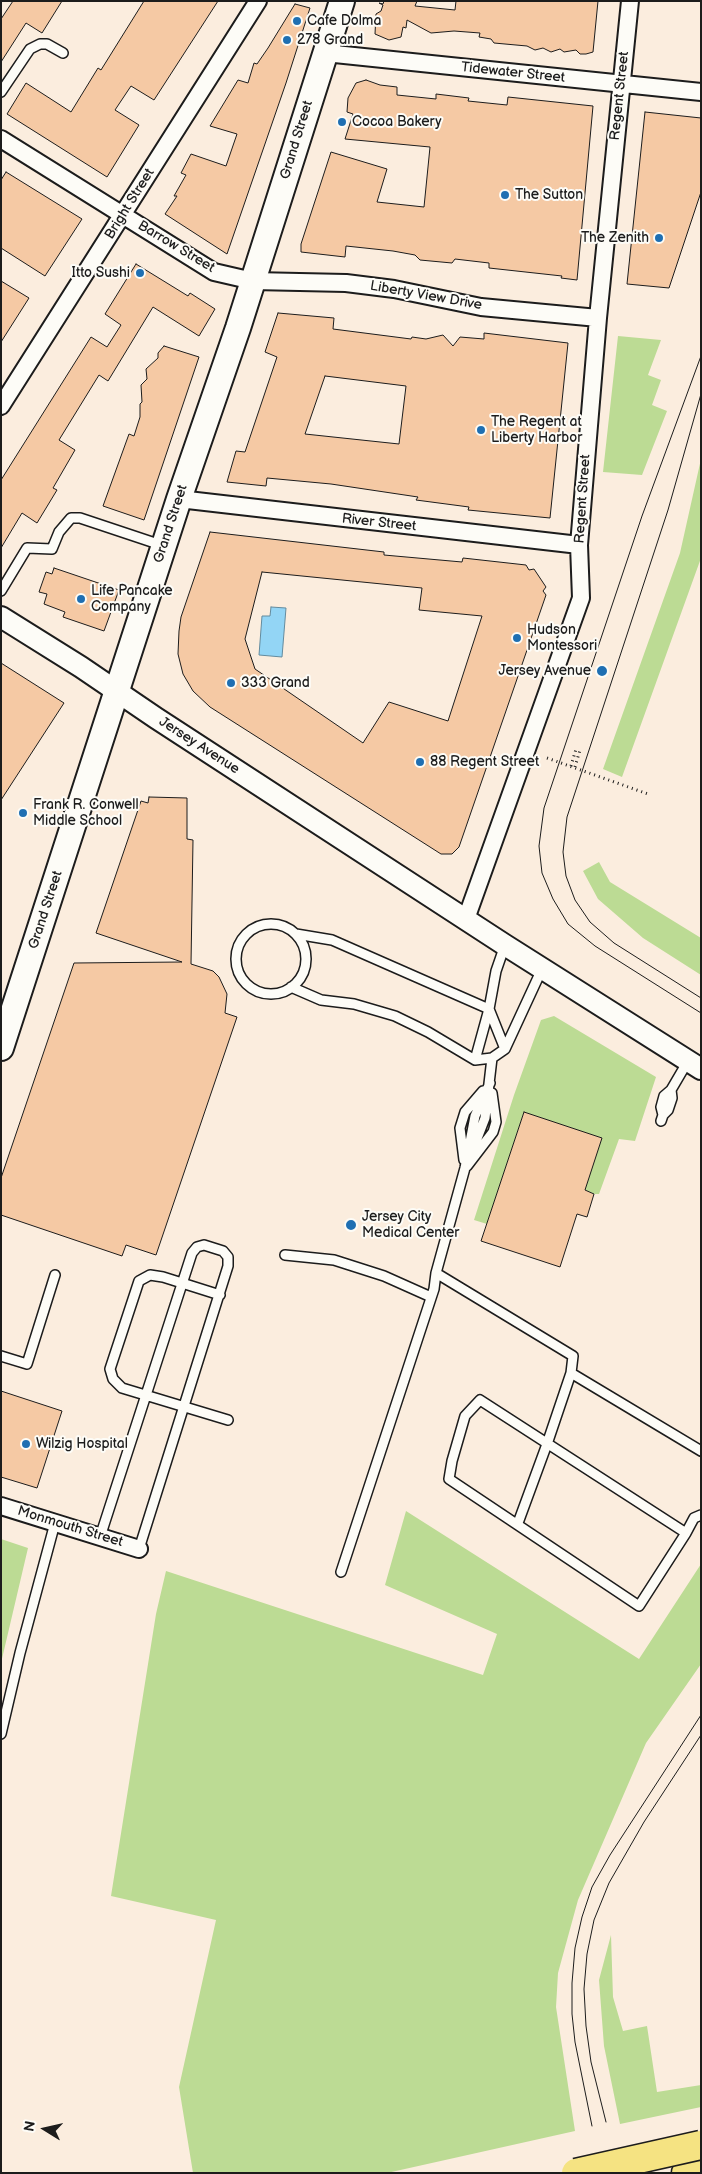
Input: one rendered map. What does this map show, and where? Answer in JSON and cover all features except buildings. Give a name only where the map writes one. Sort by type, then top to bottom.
[{"type":"highway","points":[[576,2173],[701,2145]]},
{"type":"highway","points":[[686,2173],[701,2170]]},
{"type":"main road","name":"Grand Street","points":[[1,1048],[179,499],[253,281],[342,1]]},
{"type":"street","name":"Bright Street","points":[[1,406],[258,1]]},
{"type":"street","name":"Regent Street","points":[[466,919],[581,598],[579,545],[598,318],[630,1]]},
{"type":"street","name":"Tidewater Street","points":[[325,53],[701,92]]},
{"type":"street","name":"Barrow Street","points":[[1,139],[214,272],[253,281]]},
{"type":"street","name":"Liberty View Drive","points":[[253,281],[346,283],[394,289],[481,307],[598,318]]},
{"type":"street","name":"River Street","points":[[179,499],[579,545]]},
{"type":"street","name":"Jersey Avenue","points":[[1,617],[542,969],[694,1065]]},
{"type":"street","name":"Monmouth Street","points":[[1,1506],[139,1549]]},
{"type":"lane","points":[[1,92],[30,49],[40,44],[47,44],[64,53]]},
{"type":"lane","points":[[1,591],[27,548],[52,549],[59,532],[71,518],[80,518],[164,546]]},
{"type":"lane","points":[[265,924],[276,924],[287,927],[296,934],[306,952],[306,962],[299,981],[291,987],[282,992],[272,994],[261,992],[250,987],[240,973],[236,957],[239,946],[245,936],[254,928],[265,924]]},
{"type":"lane","points":[[296,934],[332,940],[489,1009],[506,1049]]},
{"type":"lane","points":[[475,1060],[489,1009],[496,971],[505,945]]},
{"type":"lane","points":[[291,987],[321,1000],[354,1004],[395,1016],[428,1032],[475,1060],[492,1058],[506,1049],[542,969]]},
{"type":"lane","points":[[465,1168],[493,1132],[496,1122],[490,1083],[492,1058]]},
{"type":"lane","points":[[662,1118],[661,1106],[664,1096],[694,1065]]},
{"type":"lane","points":[[340,1572],[431,1298],[465,1168],[460,1128],[465,1112],[490,1083]]},
{"type":"lane","points":[[100,1537],[192,1253],[197,1247],[204,1245],[224,1251],[228,1257],[228,1266],[220,1295],[139,1549]]},
{"type":"lane","points":[[285,1255],[334,1260],[384,1276],[431,1298]]},
{"type":"lane","points":[[436,1274],[573,1356],[571,1373],[548,1444],[518,1523]]},
{"type":"lane","points":[[1,1356],[26,1364],[56,1275]]},
{"type":"lane","points":[[220,1295],[163,1277],[150,1275],[140,1281],[110,1369],[113,1378],[122,1388],[228,1420]]},
{"type":"lane","points":[[571,1373],[701,1450]]},
{"type":"lane","points":[[686,1533],[480,1400],[465,1416],[452,1461],[449,1479],[518,1523],[639,1606],[686,1533],[694,1518],[701,1515]]},
{"type":"lane","points":[[1,1734],[20,1653],[55,1523]]},
{"type":"path","points":[[571,766],[578,750],[575,767]]},
{"type":"path","points":[[547,758],[648,794]]},
{"type":"green space","points":[[618,336],[661,340],[648,375],[661,380],[652,405],[667,411],[642,475],[603,472]]},
{"type":"green space","points":[[701,459],[701,558],[622,777],[603,769],[680,553]]},
{"type":"green space","points":[[599,862],[610,882],[701,938],[701,975],[643,938],[598,899],[583,871]]},
{"type":"green space","points":[[554,1016],[656,1077],[635,1141],[619,1139],[599,1194],[594,1194],[585,1190],[524,1112],[487,1224],[474,1220],[514,1095],[541,1020]]},
{"type":"green space","points":[[406,1511],[639,1659],[701,1564],[701,1664],[646,1743],[578,1900],[558,1973],[556,2007],[575,2131],[387,2173],[193,2173],[179,2087],[216,1920],[111,1896],[156,1614],[166,1571],[483,1675],[497,1634],[385,1585]]},
{"type":"green space","points":[[1,1539],[28,1548],[1,1663]]},
{"type":"green space","points":[[611,1935],[613,1997],[623,2031],[647,2026],[657,2092],[701,2085],[701,2107],[620,2124],[604,2046],[599,1980]]},
{"type":"water","points":[[271,607],[286,608],[282,657],[259,655],[262,616],[270,616]]},
{"type":"tram line","points":[[701,356],[642,516],[544,808],[539,846],[542,873],[553,899],[568,924],[595,946],[701,1013]]},
{"type":"tram line","points":[[701,394],[668,510],[567,817],[563,852],[566,876],[575,900],[590,922],[614,943],[701,998]]},
{"type":"tram line","points":[[592,2126],[575,2042],[572,2014],[575,1948],[582,1917],[592,1887],[610,1855],[701,1715]]},
{"type":"tram line","points":[[606,2122],[591,2062],[586,2026],[584,1989],[587,1954],[594,1920],[609,1883],[644,1822],[701,1735]]},
{"type":"place","name":"Cafe Dolma","points":[[297,21]]},
{"type":"place","name":"278 Grand","points":[[287,40]]},
{"type":"place","name":"Cocoa Bakery","points":[[342,122]]},
{"type":"place","name":"The Sutton","points":[[505,195]]},
{"type":"place","name":"The Zenith","points":[[659,238]]},
{"type":"place","name":"Itto Sushi","points":[[140,273]]},
{"type":"place","name":"The Regent at Liberty Harbor","points":[[481,430]]},
{"type":"place","name":"Life Pancake Company","points":[[81,599]]},
{"type":"place","name":"Hudson Montessori","points":[[517,638]]},
{"type":"place","name":"Jersey Avenue","points":[[602,671]]},
{"type":"place","name":"333 Grand","points":[[231,683]]},
{"type":"place","name":"88 Regent Street","points":[[420,762]]},
{"type":"place","name":"Frank R. Conwell Middle School","points":[[23,813]]},
{"type":"place","name":"Jersey City Medical Center","points":[[351,1225]]},
{"type":"place","name":"Wilzig Hospital","points":[[26,1444]]}]
